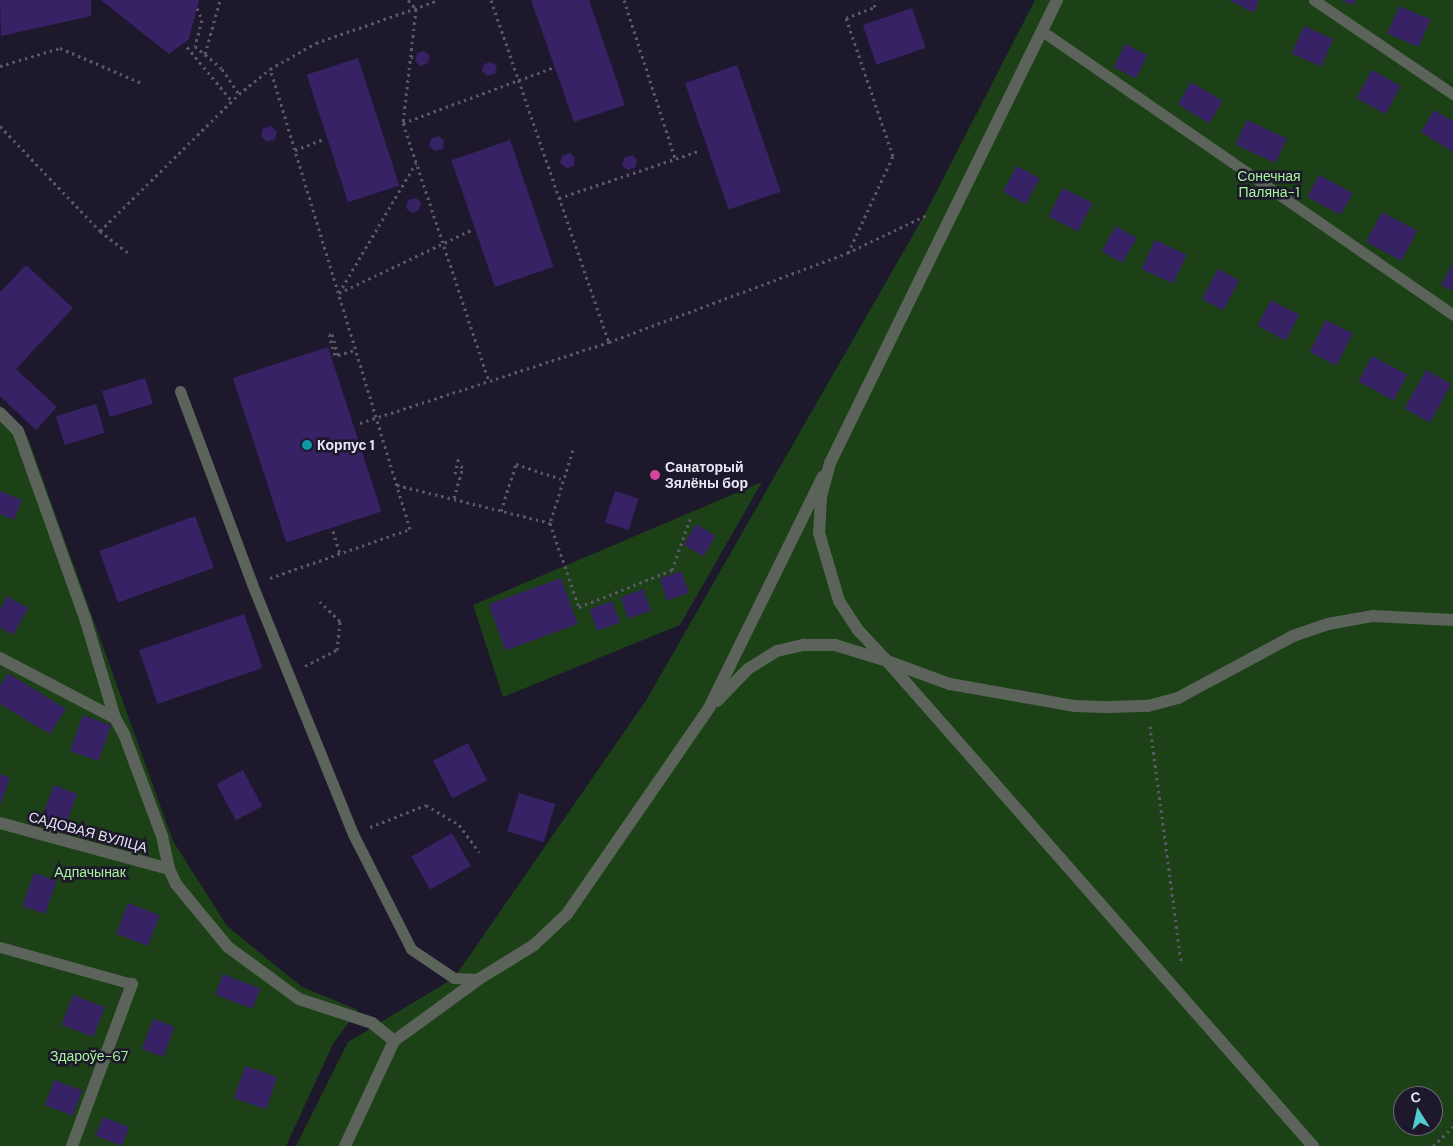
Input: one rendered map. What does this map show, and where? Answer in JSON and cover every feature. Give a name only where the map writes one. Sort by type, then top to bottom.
[{"type":"street","points":[[345,1146],[394,1041],[478,979],[534,945],[567,914],[710,708],[953,216],[1057,0]]},
{"type":"street","points":[[0,413],[18,431],[85,618],[115,718],[124,734],[162,836],[169,869],[176,884],[228,946],[299,998],[372,1023],[394,1041]]},
{"type":"street","points":[[830,463],[821,497],[819,533],[827,566],[839,601],[858,630],[887,660],[1313,1146]]},
{"type":"street","points":[[710,708],[748,669],[777,652],[804,645],[835,645],[887,660],[950,684],[1075,706],[1148,706],[1178,698],[1293,636],[1328,624],[1373,616],[1453,620]]},
{"type":"street","points":[[0,658],[115,718]]},
{"type":"street","name":"САДОВАЯ ВУЛІЦА","points":[[0,823],[169,869]]},
{"type":"street","points":[[72,1146],[132,984]]},
{"type":"lane","points":[[1314,0],[1453,94]]},
{"type":"lane","points":[[1042,31],[1453,315]]},
{"type":"lane","points":[[180,391],[252,584],[353,834],[411,948],[454,978],[478,979]]},
{"type":"lane","points":[[0,947],[132,984]]},
{"type":"path","points":[[205,54],[220,0]]},
{"type":"path","points":[[408,0],[416,8]]},
{"type":"path","points":[[100,231],[239,94],[270,69],[316,43],[439,0]]},
{"type":"path","points":[[491,0],[608,342]]},
{"type":"path","points":[[624,0],[675,158]]},
{"type":"path","points":[[848,253],[893,156],[846,18],[875,7],[873,0]]},
{"type":"path","points":[[197,8],[202,20],[195,46],[222,69],[239,94]]},
{"type":"path","points":[[416,8],[403,123],[488,379]]},
{"type":"path","points":[[187,47],[232,101]]},
{"type":"path","points":[[0,66],[60,48],[144,84]]},
{"type":"path","points":[[411,56],[416,57]]},
{"type":"path","points":[[403,123],[552,68]]},
{"type":"path","points":[[252,584],[410,530],[270,69]]},
{"type":"path","points":[[0,126],[100,231],[128,253]]},
{"type":"path","points":[[295,150],[323,139]]},
{"type":"path","points":[[559,198],[699,150]]},
{"type":"path","points":[[338,293],[416,163]]},
{"type":"path","points":[[360,423],[488,379],[608,342],[848,253],[926,214],[953,216]]},
{"type":"path","points":[[338,293],[442,242],[471,230]]},
{"type":"path","points":[[335,355],[329,335],[332,334],[338,355],[356,350]]},
{"type":"path","points":[[573,450],[561,478],[550,523],[579,607],[672,570],[690,518]]},
{"type":"path","points":[[455,474],[459,457]]},
{"type":"path","points":[[502,511],[516,464],[561,478]]},
{"type":"path","points":[[454,498],[462,467],[457,466]]},
{"type":"path","points":[[396,485],[550,523]]},
{"type":"path","points":[[333,531],[340,554]]},
{"type":"path","points":[[313,664],[337,650],[340,621],[320,602]]},
{"type":"path","points":[[1148,706],[1186,1001]]},
{"type":"path","points":[[353,834],[426,805],[459,824],[479,852]]},
{"type":"path","points":[[1434,1146],[1453,1127]]},
{"type":"green space","name":"Сонечная Паляна-1","points":[[1035,0],[1453,0],[1453,1146],[296,1146],[348,1042],[454,978],[647,699],[925,214]]},
{"type":"green space","points":[[0,405],[28,438],[173,841],[227,926],[302,987],[358,1010],[333,1044],[286,1146],[0,1146]]},
{"type":"green space","points":[[762,482],[680,625],[503,697],[473,605]]},
{"type":"building","points":[[0,0],[91,0],[91,16],[1,36]]},
{"type":"building","points":[[101,0],[199,0],[189,39],[169,54]]},
{"type":"building","points":[[531,0],[589,0],[625,105],[574,122]]},
{"type":"building","points":[[1229,0],[1259,0],[1254,13]]},
{"type":"building","points":[[1341,0],[1356,0],[1353,5]]},
{"type":"building","points":[[1399,6],[1430,19],[1419,47],[1387,34]]},
{"type":"building","points":[[912,8],[926,48],[877,65],[863,25]]},
{"type":"building","points":[[1304,26],[1333,39],[1321,66],[1292,53]]},
{"type":"building","points":[[1125,44],[1147,55],[1136,78],[1114,67]]},
{"type":"building","points":[[424,51],[430,56],[428,63],[420,66],[415,61],[417,53]]},
{"type":"building","points":[[358,58],[399,185],[348,202],[307,75]]},
{"type":"building","points":[[491,62],[497,66],[495,74],[487,76],[482,71],[484,64]]},
{"type":"building","points":[[737,65],[781,192],[729,210],[685,83]]},
{"type":"building","points":[[1372,70],[1401,86],[1385,114],[1356,98]]},
{"type":"building","points":[[1191,82],[1223,101],[1209,123],[1178,104]]},
{"type":"building","points":[[1434,110],[1453,121],[1453,152],[1421,132]]},
{"type":"building","points":[[1247,120],[1287,139],[1275,163],[1236,144]]},
{"type":"building","points":[[271,126],[277,132],[275,139],[267,142],[261,136],[263,129]]},
{"type":"building","points":[[439,136],[444,141],[443,149],[435,151],[429,146],[431,139]]},
{"type":"building","points":[[510,140],[554,267],[495,287],[451,160]]},
{"type":"building","points":[[570,153],[575,158],[574,166],[566,168],[560,163],[562,156]]},
{"type":"building","points":[[632,155],[637,160],[635,168],[628,170],[622,165],[624,158]]},
{"type":"building","points":[[1017,166],[1040,179],[1026,204],[1003,191]]},
{"type":"building","points":[[1319,175],[1353,193],[1341,215],[1307,197]]},
{"type":"building","points":[[1063,188],[1092,203],[1078,231],[1048,217]]},
{"type":"building","points":[[416,198],[421,203],[419,210],[412,213],[406,208],[408,200]]},
{"type":"building","points":[[1382,212],[1417,231],[1401,261],[1366,242]]},
{"type":"building","points":[[1116,226],[1137,238],[1122,263],[1102,251]]},
{"type":"building","points":[[1155,240],[1187,255],[1173,284],[1141,269]]},
{"type":"building","points":[[1453,263],[1453,291],[1441,285]]},
{"type":"building","points":[[26,265],[73,308],[16,369],[57,407],[36,430],[0,396],[0,292]]},
{"type":"building","points":[[1218,269],[1239,280],[1223,310],[1202,299]]},
{"type":"building","points":[[1271,300],[1299,315],[1286,341],[1257,326]]},
{"type":"building","points":[[1326,320],[1353,334],[1336,366],[1310,352]]},
{"type":"building","name":"Корпус 1","points":[[328,347],[381,512],[286,542],[233,378]]},
{"type":"building","points":[[1372,356],[1407,375],[1394,400],[1358,382]]},
{"type":"building","points":[[1426,370],[1451,384],[1430,423],[1405,408]]},
{"type":"building","points":[[145,378],[153,404],[110,417],[102,391]]},
{"type":"building","points":[[96,404],[105,433],[65,445],[56,416]]},
{"type":"building","points":[[0,491],[22,500],[14,520],[0,514]]},
{"type":"building","points":[[615,491],[639,499],[629,530],[605,522]]},
{"type":"building","points":[[195,516],[214,568],[118,603],[99,551]]},
{"type":"building","points":[[696,524],[716,536],[703,556],[684,545]]},
{"type":"building","points":[[681,571],[689,593],[667,600],[659,579]]},
{"type":"building","points":[[561,578],[578,624],[505,650],[489,604]]},
{"type":"building","points":[[643,589],[651,611],[628,619],[620,597]]},
{"type":"building","points":[[7,596],[28,608],[13,635],[0,627],[0,610]]},
{"type":"building","points":[[612,601],[620,623],[597,631],[589,609]]},
{"type":"building","points":[[244,614],[263,668],[158,704],[139,650]]},
{"type":"building","points":[[8,673],[66,709],[50,734],[0,704],[0,686]]},
{"type":"building","points":[[83,715],[111,725],[98,761],[70,751]]},
{"type":"building","points":[[468,743],[487,780],[452,798],[433,761]]},
{"type":"building","points":[[243,770],[262,806],[236,820],[217,784]]},
{"type":"building","points":[[0,774],[10,778],[0,806]]},
{"type":"building","points":[[54,785],[77,794],[64,828],[41,819]]},
{"type":"building","points":[[519,793],[555,804],[544,842],[507,831]]},
{"type":"building","points":[[452,833],[471,866],[430,889],[411,856]]},
{"type":"building","points":[[34,873],[57,881],[45,914],[23,906]]},
{"type":"building","points":[[128,903],[160,915],[148,946],[116,934]]},
{"type":"building","points":[[223,974],[260,988],[252,1009],[215,995]]},
{"type":"building","points":[[73,995],[105,1007],[93,1037],[62,1025]]},
{"type":"building","points":[[153,1019],[175,1027],[164,1057],[142,1049]]},
{"type":"building","points":[[245,1066],[277,1077],[266,1109],[234,1098]]},
{"type":"building","points":[[54,1080],[82,1090],[73,1116],[45,1105]]},
{"type":"building","points":[[103,1117],[129,1127],[122,1146],[96,1136]]},
{"type":"place","name":"Корпус 1","points":[[307,445]]},
{"type":"place","name":"Санаторый Зялёны бор","points":[[655,475]]},
{"type":"park label","name":"Адпачынак","points":[[90,872]]},
{"type":"park label","name":"Здароўе-67","points":[[89,1056]]}]
